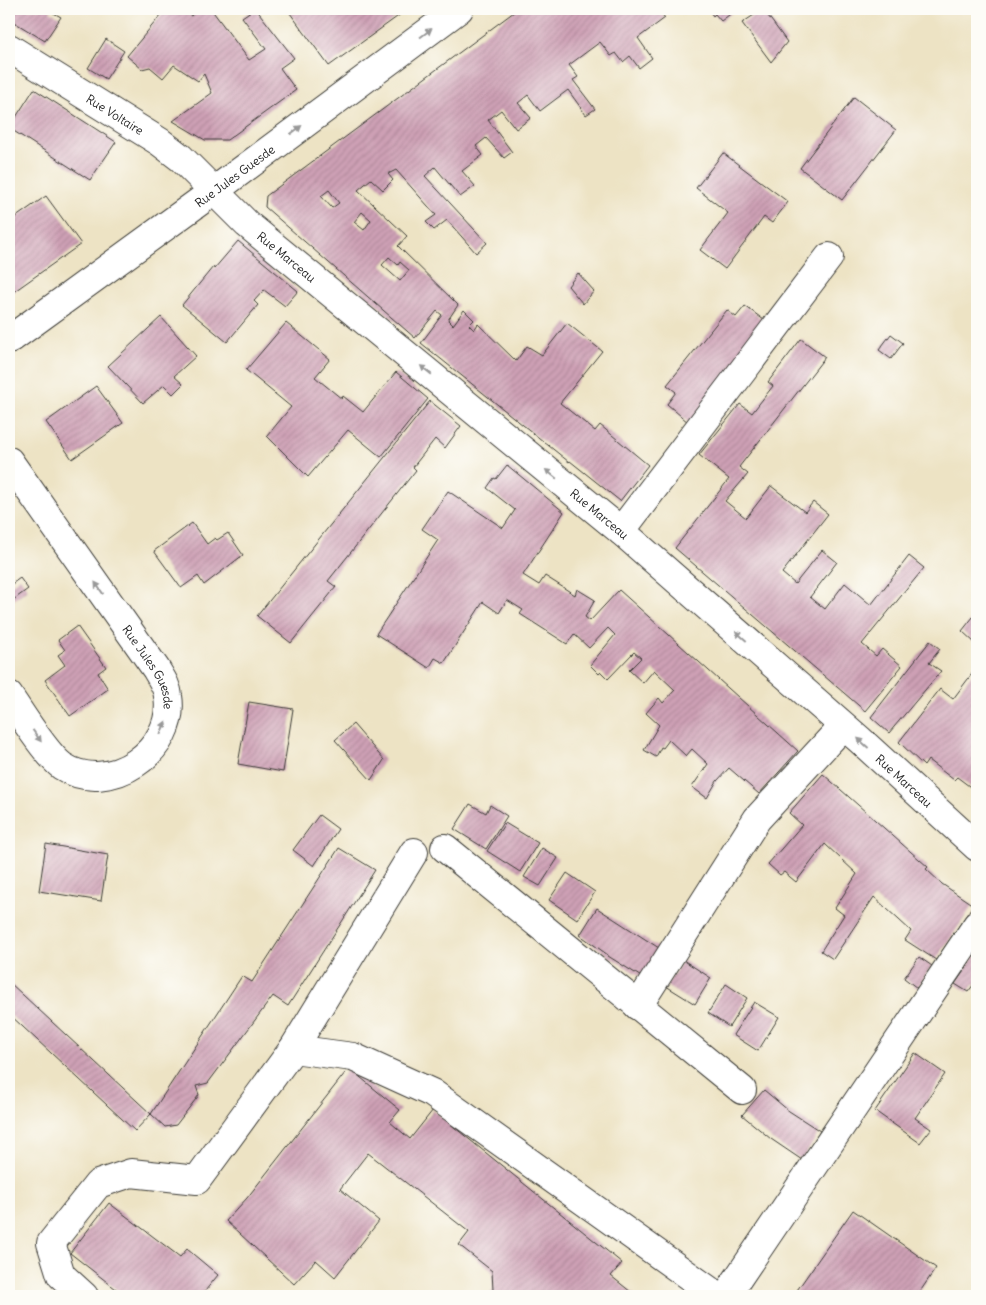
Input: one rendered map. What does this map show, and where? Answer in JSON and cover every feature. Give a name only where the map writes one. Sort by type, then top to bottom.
[{"type":"street","name":"Rue Jules Guesde","points":[[9,340],[459,9]]},
{"type":"street","name":"Rue Voltaire","points":[[9,48],[160,142],[181,158],[214,190]]},
{"type":"street","name":"Rue Marceau","points":[[214,190],[247,224],[621,531],[843,726],[977,847]]},
{"type":"street","points":[[621,531],[828,257]]},
{"type":"street","name":"Rue Jules Guesde","points":[[9,460],[156,669],[165,683],[169,706],[164,728],[158,740],[144,758],[124,771],[100,776],[79,773],[62,766],[45,748],[9,696]]},
{"type":"street","points":[[638,1006],[757,819],[843,726]]},
{"type":"street","points":[[445,848],[742,1090]]},
{"type":"street","points":[[84,1296],[61,1275],[51,1243],[98,1184],[131,1173],[196,1180],[293,1049],[414,852]]},
{"type":"street","points":[[726,1296],[977,925]]},
{"type":"street","points":[[293,1049],[353,1057],[432,1093],[717,1296]]},
{"type":"building","points":[[9,9],[52,9],[50,11],[61,17],[45,41],[9,19]]},
{"type":"building","points":[[166,9],[182,9],[191,16],[197,9],[211,9],[249,60],[266,49],[242,17],[256,9],[294,58],[280,68],[296,90],[227,140],[205,140],[173,121],[212,93],[204,74],[198,81],[174,65],[163,78],[150,67],[142,69],[127,56]]},
{"type":"building","points":[[287,9],[408,9],[329,66]]},
{"type":"building","points":[[518,9],[658,9],[665,18],[638,38],[652,58],[639,68],[630,56],[623,62],[616,53],[611,56],[600,42],[569,65],[578,77],[573,80],[595,109],[586,115],[568,90],[540,111],[528,95],[518,103],[531,118],[516,129],[501,110],[488,120],[512,152],[504,158],[486,138],[476,146],[483,155],[462,171],[475,186],[460,197],[435,167],[425,176],[487,243],[476,253],[447,220],[434,230],[426,222],[436,215],[396,170],[388,174],[393,180],[383,190],[371,179],[358,190],[407,236],[398,246],[458,305],[448,320],[453,325],[464,310],[474,320],[469,325],[474,330],[478,324],[516,361],[527,346],[542,355],[567,323],[602,351],[560,403],[595,431],[600,425],[648,465],[620,501],[421,343],[442,315],[437,311],[415,338],[265,207],[266,196]],"holes":[[[329,190],[339,203],[332,208],[321,196]],[[362,212],[371,220],[364,230],[354,222]],[[389,257],[398,265],[400,262],[409,270],[400,281],[382,265]]]},
{"type":"building","points":[[708,9],[731,9],[733,12],[721,21],[715,14],[713,16]]},
{"type":"building","points":[[763,9],[787,42],[771,62],[742,23]]},
{"type":"building","points":[[106,39],[124,51],[106,79],[88,68]]},
{"type":"building","points":[[34,89],[116,142],[90,180],[9,128]]},
{"type":"building","points":[[854,97],[896,130],[842,200],[800,168]]},
{"type":"building","points":[[723,153],[788,202],[772,223],[764,217],[725,269],[700,250],[728,213],[696,188]]},
{"type":"building","points":[[46,196],[81,244],[9,295],[9,222]]},
{"type":"building","points":[[238,241],[298,291],[285,306],[264,290],[254,301],[258,305],[227,342],[182,305],[213,267],[214,269]]},
{"type":"building","points":[[578,273],[594,291],[583,304],[568,286]]},
{"type":"building","points":[[745,306],[768,323],[689,423],[667,404],[676,392],[667,385],[727,310],[736,317]]},
{"type":"building","points":[[161,317],[196,356],[174,376],[183,384],[173,394],[164,385],[143,403],[108,366]]},
{"type":"building","points":[[286,323],[330,359],[315,377],[342,399],[343,396],[363,412],[396,372],[428,399],[381,457],[348,430],[308,477],[267,436],[291,407],[246,370]]},
{"type":"building","points":[[891,334],[903,343],[891,359],[879,350]]},
{"type":"building","points":[[801,339],[825,357],[739,467],[748,474],[725,501],[746,518],[771,486],[805,512],[813,502],[828,514],[782,573],[795,584],[822,550],[837,562],[810,597],[825,609],[845,583],[871,605],[909,556],[924,568],[862,644],[876,656],[882,649],[902,666],[865,711],[675,548],[729,479],[699,455],[740,404],[752,413],[773,386],[768,382]]},
{"type":"building","points":[[96,386],[123,423],[72,459],[46,422]]},
{"type":"building","points":[[430,401],[461,426],[445,448],[435,439],[413,467],[416,470],[328,581],[336,587],[291,643],[257,616]]},
{"type":"building","points":[[507,465],[564,512],[523,575],[539,585],[545,576],[575,595],[577,589],[595,600],[585,617],[590,621],[619,590],[798,751],[759,794],[729,768],[717,781],[707,798],[692,787],[708,764],[692,749],[686,756],[669,740],[663,748],[661,747],[656,757],[644,750],[659,725],[646,713],[659,698],[663,703],[675,690],[654,670],[643,683],[629,670],[641,658],[634,652],[608,679],[601,672],[599,674],[590,665],[615,635],[608,628],[589,648],[574,634],[567,644],[520,614],[523,610],[507,600],[499,613],[483,602],[444,663],[435,658],[429,668],[376,634],[438,540],[422,529],[448,491],[503,528],[515,510],[487,488]]},
{"type":"building","points":[[192,523],[207,544],[215,538],[217,540],[228,533],[243,555],[204,585],[198,576],[181,588],[154,551]]},
{"type":"building","points":[[20,578],[28,589],[9,603],[9,586]]},
{"type":"building","points":[[977,612],[977,640],[975,643],[962,631]]},
{"type":"building","points":[[77,626],[106,667],[98,673],[108,689],[70,716],[45,680],[65,665],[58,655],[65,650],[58,640]]},
{"type":"building","points":[[930,641],[940,649],[929,663],[941,671],[889,733],[871,717]]},
{"type":"building","points":[[977,667],[977,751],[973,757],[977,761],[977,792],[957,777],[954,780],[928,760],[924,766],[899,742],[940,689],[953,699]]},
{"type":"building","points":[[249,702],[293,709],[283,772],[238,764]]},
{"type":"building","points":[[353,724],[384,760],[371,780],[335,740]]},
{"type":"building","points":[[823,774],[928,867],[926,869],[942,884],[973,905],[936,960],[905,940],[911,931],[874,897],[833,959],[821,951],[844,915],[835,908],[857,874],[825,844],[796,882],[784,872],[780,875],[768,864],[802,825],[789,813]]},
{"type":"building","points":[[470,804],[486,813],[490,805],[507,816],[486,849],[454,829]]},
{"type":"building","points":[[319,815],[338,829],[314,866],[293,850]]},
{"type":"building","points":[[505,823],[538,843],[520,872],[487,851]]},
{"type":"building","points":[[46,844],[108,855],[101,901],[39,891]]},
{"type":"building","points":[[339,848],[375,870],[288,1006],[273,996],[208,1083],[196,1086],[199,1095],[176,1125],[165,1127],[151,1114],[242,976],[252,982]]},
{"type":"building","points":[[542,848],[558,858],[540,886],[524,877]]},
{"type":"building","points":[[567,873],[595,892],[577,919],[549,900]]},
{"type":"building","points":[[597,908],[662,950],[643,978],[608,956],[580,935]]},
{"type":"building","points":[[977,952],[977,986],[974,984],[968,992],[955,984]]},
{"type":"building","points":[[919,957],[932,966],[917,988],[904,978]]},
{"type":"building","points":[[683,960],[711,978],[695,1004],[666,986]]},
{"type":"building","points":[[9,982],[151,1114],[135,1131],[9,1014]]},
{"type":"building","points":[[726,984],[747,998],[729,1027],[708,1013]]},
{"type":"building","points":[[754,1002],[779,1017],[758,1051],[733,1035]]},
{"type":"building","points":[[915,1053],[945,1074],[915,1118],[931,1129],[920,1143],[875,1111]]},
{"type":"building","points":[[349,1068],[400,1110],[390,1122],[410,1139],[433,1110],[622,1263],[611,1276],[636,1296],[488,1296],[493,1290],[492,1271],[459,1245],[469,1232],[368,1153],[340,1189],[379,1221],[335,1277],[316,1260],[294,1284],[226,1221],[247,1198]]},
{"type":"building","points":[[764,1090],[789,1111],[820,1131],[802,1160],[771,1139],[742,1115]]},
{"type":"building","points":[[109,1203],[180,1257],[187,1249],[218,1275],[201,1296],[125,1296],[70,1253]]},
{"type":"building","points":[[853,1210],[936,1268],[917,1296],[793,1296]]}]
